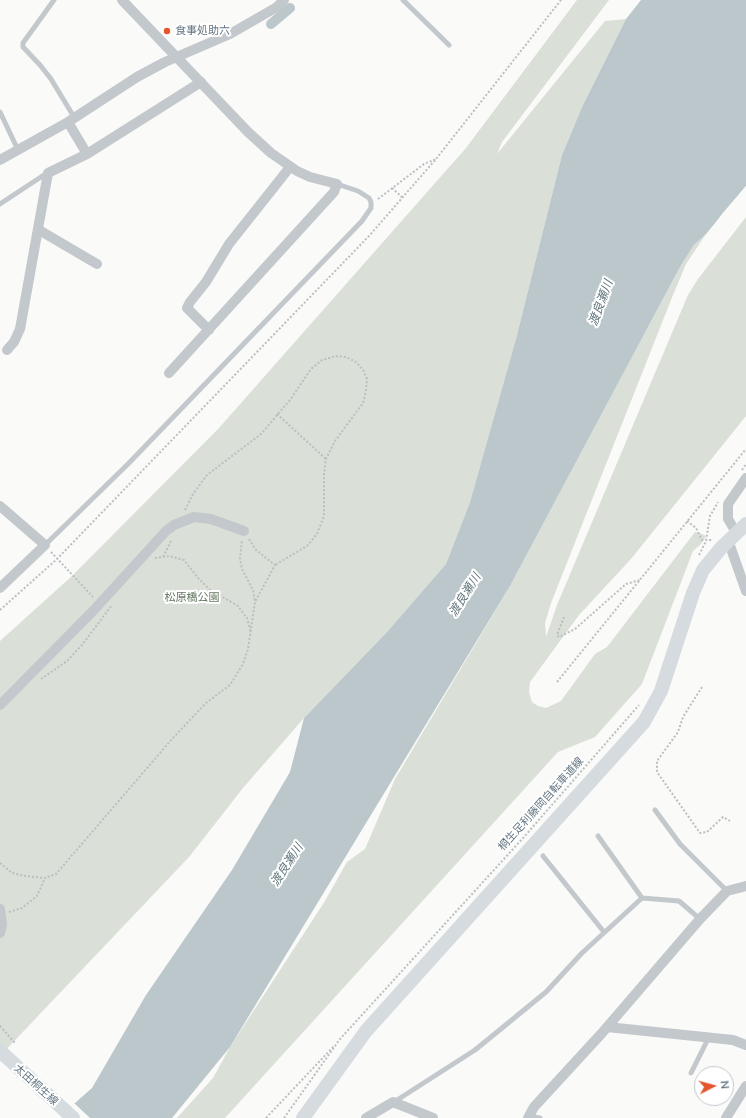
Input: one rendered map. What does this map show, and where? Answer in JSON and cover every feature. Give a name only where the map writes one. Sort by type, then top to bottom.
[{"type":"street","points":[[122,0],[248,132],[290,167],[310,177],[337,184],[334,192],[169,373]]},
{"type":"street","points":[[0,160],[71,120],[136,77],[230,34],[277,7],[284,0]]},
{"type":"street","points":[[6,351],[14,342],[20,329],[39,230],[48,172],[87,154],[201,82]]},
{"type":"street","points":[[71,120],[87,154]]},
{"type":"street","points":[[209,330],[186,308],[206,282],[229,244],[290,167]]},
{"type":"street","points":[[39,230],[97,264]]},
{"type":"street","points":[[742,477],[728,504],[728,519],[737,532],[745,584]]},
{"type":"street","points":[[0,506],[45,545],[0,588]]},
{"type":"street","points":[[0,704],[99,604],[166,531],[180,522],[194,517],[211,519],[244,531]]},
{"type":"street","points":[[303,1118],[366,1031],[644,722],[661,691],[693,593],[703,570],[711,558],[737,532]]},
{"type":"street","points":[[528,1117],[534,1107],[607,1027],[700,919],[727,891],[746,886]]},
{"type":"street","points":[[0,933],[1,911]]},
{"type":"street","points":[[607,1027],[733,1040],[746,1045]]},
{"type":"street","name":"太田桐生線","points":[[0,1051],[73,1118]]},
{"type":"street","points":[[726,1118],[746,1086]]},
{"type":"street","points":[[366,1118],[393,1102],[433,1118]]},
{"type":"lane","points":[[54,0],[23,43],[23,47],[51,79],[71,120]]},
{"type":"lane","points":[[403,0],[449,45]]},
{"type":"lane","points":[[0,112],[18,150]]},
{"type":"lane","points":[[0,204],[48,172]]},
{"type":"lane","points":[[45,545],[128,464],[362,221],[368,213],[371,202],[369,198],[358,191],[337,184]]},
{"type":"lane","points":[[655,810],[680,844],[727,891]]},
{"type":"lane","points":[[598,836],[642,898]]},
{"type":"lane","points":[[542,856],[604,932]]},
{"type":"lane","points":[[393,1102],[474,1050],[546,992],[604,932],[642,898],[679,901],[700,919]]},
{"type":"lane","points":[[691,1073],[709,1037]]},
{"type":"lane","points":[[528,1117],[540,1118]]},
{"type":"path","points":[[0,610],[57,559],[369,236],[436,159],[561,0]]},
{"type":"path","points":[[371,202],[424,164],[436,159]]},
{"type":"path","points":[[392,188],[403,198]]},
{"type":"path","points":[[180,522],[193,494],[207,475],[261,434],[290,400],[311,368],[322,360],[328,358],[341,357],[356,362],[363,370],[366,379],[366,391],[363,403],[335,441],[326,459],[324,474],[324,516],[317,534],[307,546],[275,565],[255,602]]},
{"type":"path","points":[[277,414],[326,459]]},
{"type":"path","points":[[557,682],[746,449]]},
{"type":"path","points":[[742,477],[746,464]]},
{"type":"path","points":[[696,560],[706,541],[710,516],[720,500]]},
{"type":"path","points":[[687,521],[696,528],[699,537],[706,541]]},
{"type":"path","points":[[244,531],[256,550],[275,565]]},
{"type":"path","points":[[0,863],[12,873],[25,876],[45,878],[56,874],[172,739],[206,703],[230,685],[242,664],[248,649],[255,602],[253,590],[242,569],[240,559],[244,531]]},
{"type":"path","points":[[149,563],[154,558],[169,556],[184,560],[198,578],[209,588],[238,606],[247,618],[251,634]]},
{"type":"path","points":[[57,559],[99,604]]},
{"type":"path","points":[[564,617],[557,635],[559,637],[575,629],[626,584],[640,580]]},
{"type":"path","points":[[40,679],[67,661],[82,645],[113,604]]},
{"type":"path","points":[[702,687],[683,717],[678,732],[657,761],[657,772],[700,833],[707,832],[722,817],[730,821]]},
{"type":"path","name":"桐生足利藤岡自転車道線","points":[[284,1118],[340,1039],[524,837],[639,705]]},
{"type":"path","points":[[1,911],[17,910],[30,903],[37,896],[45,878]]},
{"type":"path","points":[[0,1026],[16,1043]]},
{"type":"path","points":[[266,1118],[340,1039]]},
{"type":"green space","name":"松原橋公園","points":[[577,0],[609,0],[502,142],[497,154],[605,21],[626,19],[582,107],[562,155],[517,335],[470,502],[446,564],[387,632],[304,718],[243,788],[189,857],[0,1056],[0,641],[72,576],[219,428],[466,148]]},
{"type":"green space","points":[[746,217],[746,416],[631,559],[579,615],[530,682],[529,692],[532,702],[538,706],[546,708],[561,701],[595,654],[607,647],[695,532],[700,533],[706,536],[701,544],[693,551],[642,684],[595,737],[558,752],[225,1118],[177,1118],[213,1078],[230,1047],[325,901],[347,862],[365,849],[395,779],[510,586],[680,267],[694,245],[706,234],[686,264],[673,295],[551,603],[545,623],[546,637],[557,605],[688,295],[698,279]]},
{"type":"water","name":"渡良瀬川","points":[[641,0],[746,0],[746,186],[706,234],[694,245],[680,267],[510,586],[230,1047],[172,1118],[58,1118],[92,1088],[146,995],[232,870],[290,772],[304,718],[387,632],[446,564],[470,502],[517,335],[562,155],[582,107],[626,19]]},
{"type":"pier","points":[[746,186],[746,189],[702,241],[722,214]]},
{"type":"pier","points":[[73,1102],[90,1118],[56,1118]]},
{"type":"waterway","points":[[271,24],[290,8]]},
{"type":"place","name":"食事処助六","points":[[167,31]]}]
